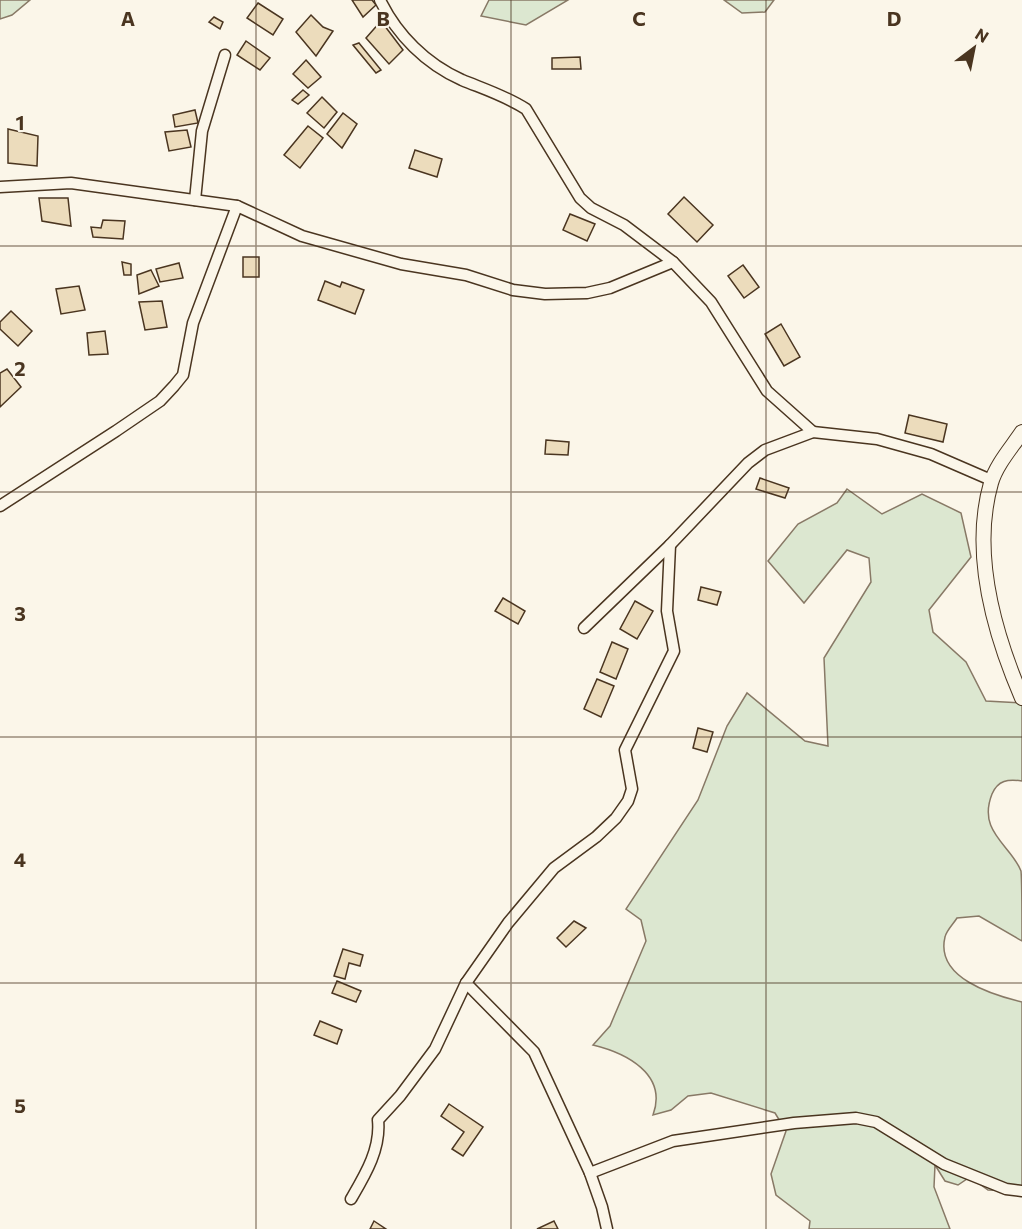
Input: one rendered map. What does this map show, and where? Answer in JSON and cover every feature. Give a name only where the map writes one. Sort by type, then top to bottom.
[{"type":"street","points":[[380,0],[390,19],[425,58],[461,79],[514,101],[526,109],[580,198],[591,208],[624,225],[673,261],[711,302],[767,392],[813,432]]},
{"type":"street","points":[[195,200],[202,131],[225,55]]},
{"type":"street","points":[[0,187],[71,183],[237,206],[302,236],[401,264],[466,275],[524,292],[587,293],[610,288],[673,261]]},
{"type":"street","points":[[0,506],[160,401],[174,387],[183,375],[193,322],[237,206]]},
{"type":"street","points":[[585,628],[670,545],[748,463],[765,450],[813,432],[888,442],[932,454],[991,480]]},
{"type":"street","points":[[1022,432],[991,480],[983,532],[985,562],[1002,646],[1022,698]]},
{"type":"street","points":[[351,1199],[364,1177],[374,1152],[379,1132],[378,1120],[400,1096],[435,1049],[466,983],[508,923],[554,868],[596,837],[616,818],[628,801],[632,789],[626,750],[674,651],[667,611],[670,545]]},
{"type":"street","points":[[466,983],[534,1052],[590,1173],[607,1229]]},
{"type":"street","points":[[590,1173],[673,1141],[794,1123],[856,1118],[876,1122],[944,1164],[1006,1189],[1022,1191]]},
{"type":"green space","points":[[0,0],[30,0],[12,15],[0,19]]},
{"type":"green space","points":[[489,0],[568,0],[526,25],[481,16]]},
{"type":"green space","points":[[724,0],[774,0],[765,12],[742,13]]},
{"type":"green space","points":[[847,489],[882,514],[922,494],[961,513],[971,557],[929,610],[933,632],[966,662],[986,701],[1022,703],[1022,781],[1012,780],[1000,783],[994,789],[989,807],[989,818],[997,837],[1021,871],[1022,941],[979,916],[957,918],[945,937],[944,951],[957,974],[969,982],[996,995],[1022,1002],[1022,1191],[988,1190],[970,1177],[958,1185],[945,1181],[935,1165],[934,1187],[950,1229],[809,1229],[810,1221],[776,1195],[771,1174],[786,1131],[775,1113],[711,1093],[688,1096],[671,1110],[653,1115],[656,1101],[655,1088],[649,1077],[630,1060],[593,1045],[610,1026],[646,941],[641,920],[626,909],[698,800],[727,726],[747,693],[805,741],[828,746],[824,658],[871,582],[869,558],[847,550],[804,603],[768,561],[798,524],[837,503]]},
{"type":"building","points":[[352,0],[372,0],[376,5],[363,17]]},
{"type":"building","points":[[258,3],[283,19],[273,35],[247,18]]},
{"type":"building","points":[[311,15],[323,27],[333,31],[316,56],[296,32]]},
{"type":"building","points":[[214,17],[223,22],[220,29],[209,22]]},
{"type":"building","points":[[381,21],[403,50],[389,64],[366,38]]},
{"type":"building","points":[[246,41],[270,58],[260,70],[237,55]]},
{"type":"building","points":[[359,43],[381,70],[376,73],[353,45]]},
{"type":"building","points":[[580,57],[581,69],[552,69],[552,58]]},
{"type":"building","points":[[306,60],[321,77],[308,88],[293,74]]},
{"type":"building","points":[[303,90],[309,95],[298,104],[292,100]]},
{"type":"building","points":[[322,97],[337,112],[324,128],[307,113]]},
{"type":"building","points":[[195,110],[198,123],[175,127],[173,115]]},
{"type":"building","points":[[343,113],[357,124],[342,148],[327,134]]},
{"type":"building","points":[[308,126],[323,138],[300,168],[284,155]]},
{"type":"building","points":[[8,129],[38,136],[37,166],[8,163]]},
{"type":"building","points":[[187,130],[191,147],[169,151],[165,132]]},
{"type":"building","points":[[415,150],[442,159],[437,177],[409,168]]},
{"type":"building","points":[[684,197],[713,225],[697,242],[668,214]]},
{"type":"building","points":[[39,198],[68,198],[71,226],[42,221]]},
{"type":"building","points":[[570,214],[595,224],[587,241],[563,230]]},
{"type":"building","points":[[103,220],[125,221],[123,239],[93,237],[91,227],[101,228]]},
{"type":"building","points":[[243,257],[259,257],[259,277],[243,277]]},
{"type":"building","points":[[122,262],[131,264],[131,275],[124,275]]},
{"type":"building","points":[[179,263],[183,278],[160,282],[156,269]]},
{"type":"building","points":[[743,265],[759,287],[744,298],[728,276]]},
{"type":"building","points":[[151,270],[159,286],[139,294],[137,275]]},
{"type":"building","points":[[325,281],[340,287],[342,282],[364,290],[355,314],[318,300]]},
{"type":"building","points":[[79,286],[85,310],[61,314],[56,289]]},
{"type":"building","points":[[162,301],[167,327],[145,330],[139,302]]},
{"type":"building","points":[[11,311],[32,331],[18,346],[0,329],[0,322]]},
{"type":"building","points":[[781,324],[800,357],[784,366],[765,334]]},
{"type":"building","points":[[105,331],[108,354],[89,355],[87,333]]},
{"type":"building","points":[[7,369],[21,387],[0,407],[0,373]]},
{"type":"building","points":[[909,415],[947,424],[943,442],[905,433]]},
{"type":"building","points":[[546,440],[569,442],[568,455],[545,454]]},
{"type":"building","points":[[760,478],[789,488],[785,498],[756,489]]},
{"type":"building","points":[[701,587],[721,592],[717,605],[698,600]]},
{"type":"building","points":[[503,598],[525,611],[518,624],[495,611]]},
{"type":"building","points":[[635,601],[653,611],[637,639],[620,629]]},
{"type":"building","points":[[612,642],[628,649],[616,679],[600,672]]},
{"type":"building","points":[[597,679],[614,686],[601,717],[584,709]]},
{"type":"building","points":[[698,728],[713,732],[707,752],[693,748]]},
{"type":"building","points":[[574,921],[586,928],[566,947],[557,938]]},
{"type":"building","points":[[343,949],[363,955],[360,966],[349,963],[345,979],[334,976]]},
{"type":"building","points":[[337,981],[361,991],[356,1002],[332,993]]},
{"type":"building","points":[[320,1021],[342,1030],[337,1044],[314,1035]]},
{"type":"building","points":[[449,1104],[483,1127],[463,1156],[452,1149],[464,1132],[441,1116]]},
{"type":"building","points":[[374,1221],[386,1229],[370,1229]]},
{"type":"building","points":[[554,1221],[558,1229],[537,1229]]}]
